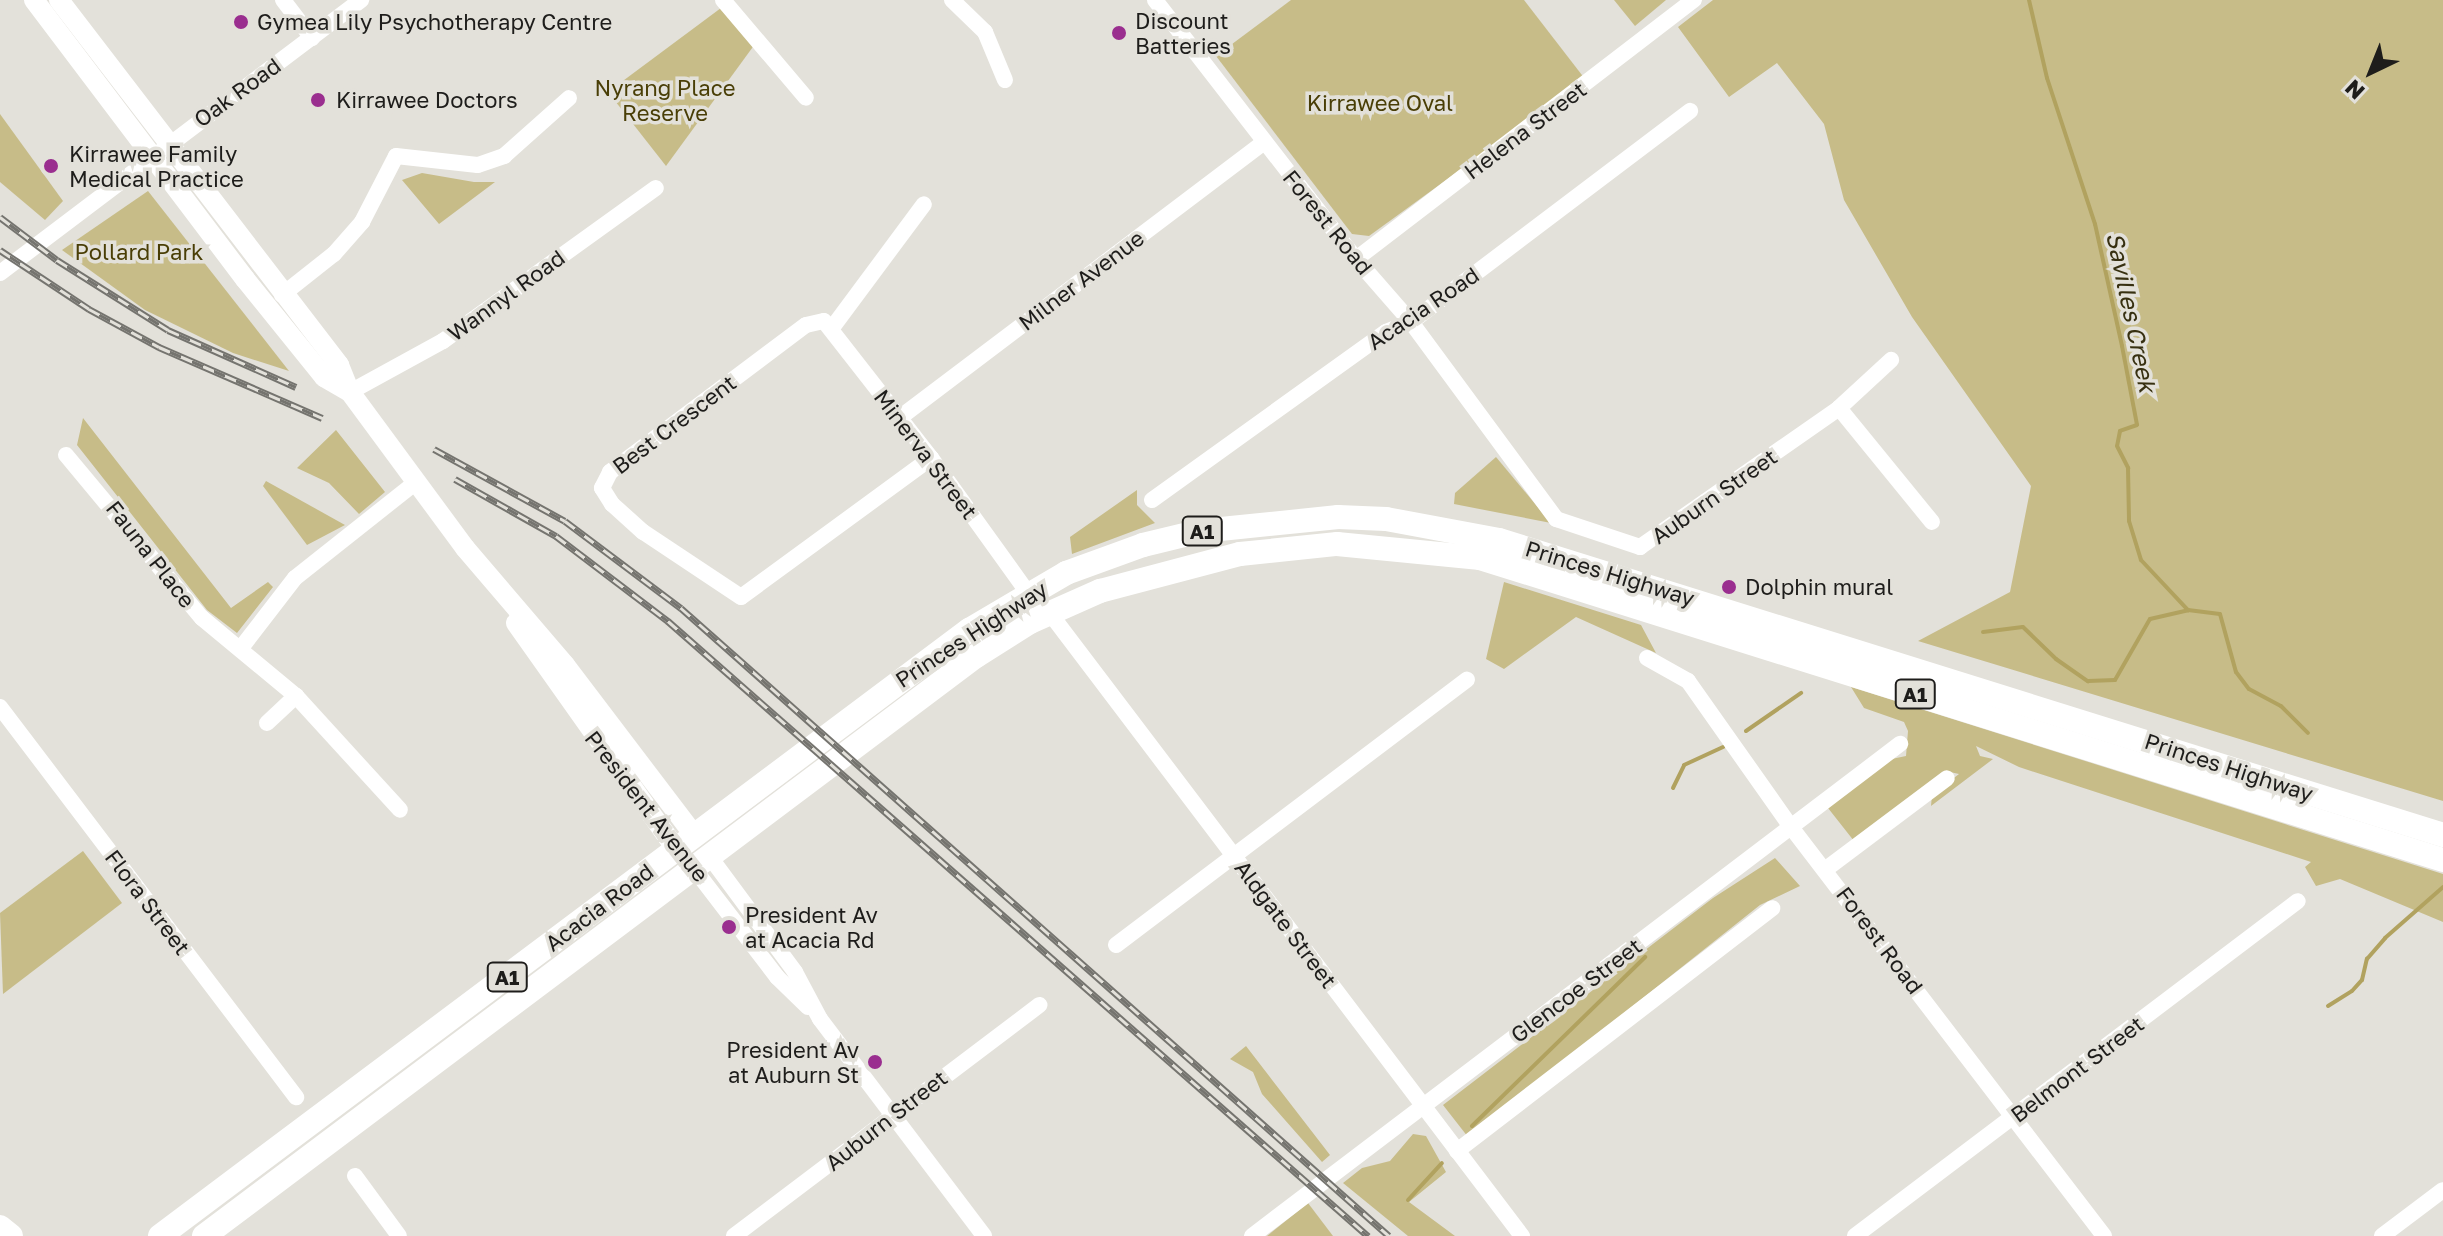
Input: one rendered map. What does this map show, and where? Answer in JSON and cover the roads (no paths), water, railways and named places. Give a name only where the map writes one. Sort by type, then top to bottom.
[{"type":"highway","name":"Princes Highway","points":[[845,720],[958,637],[1028,593],[1133,548],[1242,524],[1338,517],[1438,527],[1592,567],[2443,835]]},
{"type":"highway","name":"Princes Highway","points":[[865,737],[976,656],[1049,612],[1125,582],[1240,554],[1337,544],[1448,552],[1605,597],[2443,860]]},
{"type":"highway","name":"Acacia Road","points":[[166,1233],[845,720]]},
{"type":"highway","name":"Acacia Road","points":[[204,1236],[703,863],[865,737]]},
{"type":"highway","name":"President Avenue","points":[[685,842],[703,863]]},
{"type":"highway","points":[[0,1227],[11,1236]]},
{"type":"main road","name":"President Avenue","points":[[34,0],[339,365],[350,392],[490,581],[584,725],[685,842]]},
{"type":"main road","name":"President Avenue","points":[[59,0],[159,150],[324,377],[350,392]]},
{"type":"street","points":[[283,0],[312,38]]},
{"type":"street","name":"Oak Road","points":[[4,270],[361,0]]},
{"type":"street","points":[[723,0],[755,44],[806,98]]},
{"type":"street","points":[[952,0],[985,32],[1005,80]]},
{"type":"street","name":"Forest Road","points":[[1155,0],[1356,259],[1411,322],[1499,446]]},
{"type":"street","name":"Helena Street","points":[[1356,259],[1694,0]]},
{"type":"street","points":[[282,295],[334,254],[362,222],[396,156],[478,165],[491,161],[527,140],[569,98]]},
{"type":"street","name":"Acacia Road","points":[[1152,500],[1386,332],[1411,322],[1690,111]]},
{"type":"street","name":"Milner Avenue","points":[[898,419],[1264,142]]},
{"type":"street","name":"Wannyl Road","points":[[350,392],[443,341],[656,188]]},
{"type":"street","points":[[826,324],[924,204]]},
{"type":"street","name":"Minerva Street","points":[[826,324],[931,458],[1028,593]]},
{"type":"street","name":"Best Crescent","points":[[826,324],[610,472],[603,481],[607,499],[643,532],[741,597],[931,458]]},
{"type":"street","name":"Auburn Street","points":[[1499,446],[1556,519],[1640,547],[1839,408],[1891,360]]},
{"type":"street","points":[[1839,408],[1932,522]]},
{"type":"street","name":"Fauna Place","points":[[66,455],[92,479],[202,618],[296,696],[400,810]]},
{"type":"street","points":[[241,648],[295,578],[415,483]]},
{"type":"street","name":"Aldgate Street","points":[[1049,612],[1522,1236]]},
{"type":"street","name":"Forest Road","points":[[1647,658],[1688,681],[1791,827],[2104,1236]]},
{"type":"street","points":[[1116,945],[1467,680]]},
{"type":"street","points":[[267,723],[296,696]]},
{"type":"street","name":"Flora Street","points":[[0,707],[296,1097]]},
{"type":"street","name":"Glencoe Street","points":[[1252,1236],[1900,744]]},
{"type":"street","points":[[1826,869],[1947,778]]},
{"type":"street","name":"President Avenue","points":[[703,863],[777,977],[820,1019],[984,1236]]},
{"type":"street","name":"Belmont Street","points":[[1855,1236],[2298,901]]},
{"type":"street","points":[[1457,1151],[1772,908]]},
{"type":"street","name":"Auburn Street","points":[[734,1236],[1039,1005]]},
{"type":"street","points":[[355,1176],[399,1236]]},
{"type":"street","points":[[2382,1236],[2443,1190]]},
{"type":"waterway","name":"Savilles Creek","points":[[2029,0],[2047,78],[2095,224],[2122,346],[2137,425],[2120,431],[2117,446],[2128,468],[2129,521],[2141,560],[2188,610],[2220,614],[2236,672],[2249,689],[2281,706],[2308,733]]},
{"type":"waterway","points":[[1983,632],[2023,627],[2056,659],[2088,681],[2115,680],[2150,619],[2188,610]]},
{"type":"waterway","points":[[1746,731],[1801,693]]},
{"type":"waterway","points":[[1673,788],[1684,765],[1723,747]]},
{"type":"waterway","points":[[2328,1006],[2352,991],[2362,980],[2367,959],[2385,938],[2443,887]]},
{"type":"waterway","points":[[1472,1126],[1645,957]]},
{"type":"waterway","points":[[1408,1200],[1442,1163]]},
{"type":"railway","points":[[0,217],[57,260],[168,330],[296,387]]},
{"type":"railway","points":[[0,250],[89,309],[159,347],[322,418]]},
{"type":"railway","points":[[434,449],[565,521],[681,608],[1389,1236]]},
{"type":"railway","points":[[455,479],[556,536],[668,621],[1368,1236]]},
{"type":"place","name":"Gymea Lily Psychotherapy Centre","points":[[241,22]]},
{"type":"place","name":"Discount Batteries","points":[[1119,33]]},
{"type":"place","name":"Kirrawee Doctors","points":[[318,100]]},
{"type":"place","name":"Kirrawee Family Medical Practice","points":[[51,166]]},
{"type":"place","name":"Dolphin mural","points":[[1729,587]]},
{"type":"place","name":"President Av at Acacia Rd","points":[[729,927]]},
{"type":"place","name":"President Av at Auburn St","points":[[875,1062]]},
{"type":"park label","name":"Nyrang Place Reserve","points":[[665,100]]},
{"type":"park label","name":"Kirrawee Oval","points":[[1380,103]]},
{"type":"park label","name":"Pollard Park","points":[[139,252]]}]
